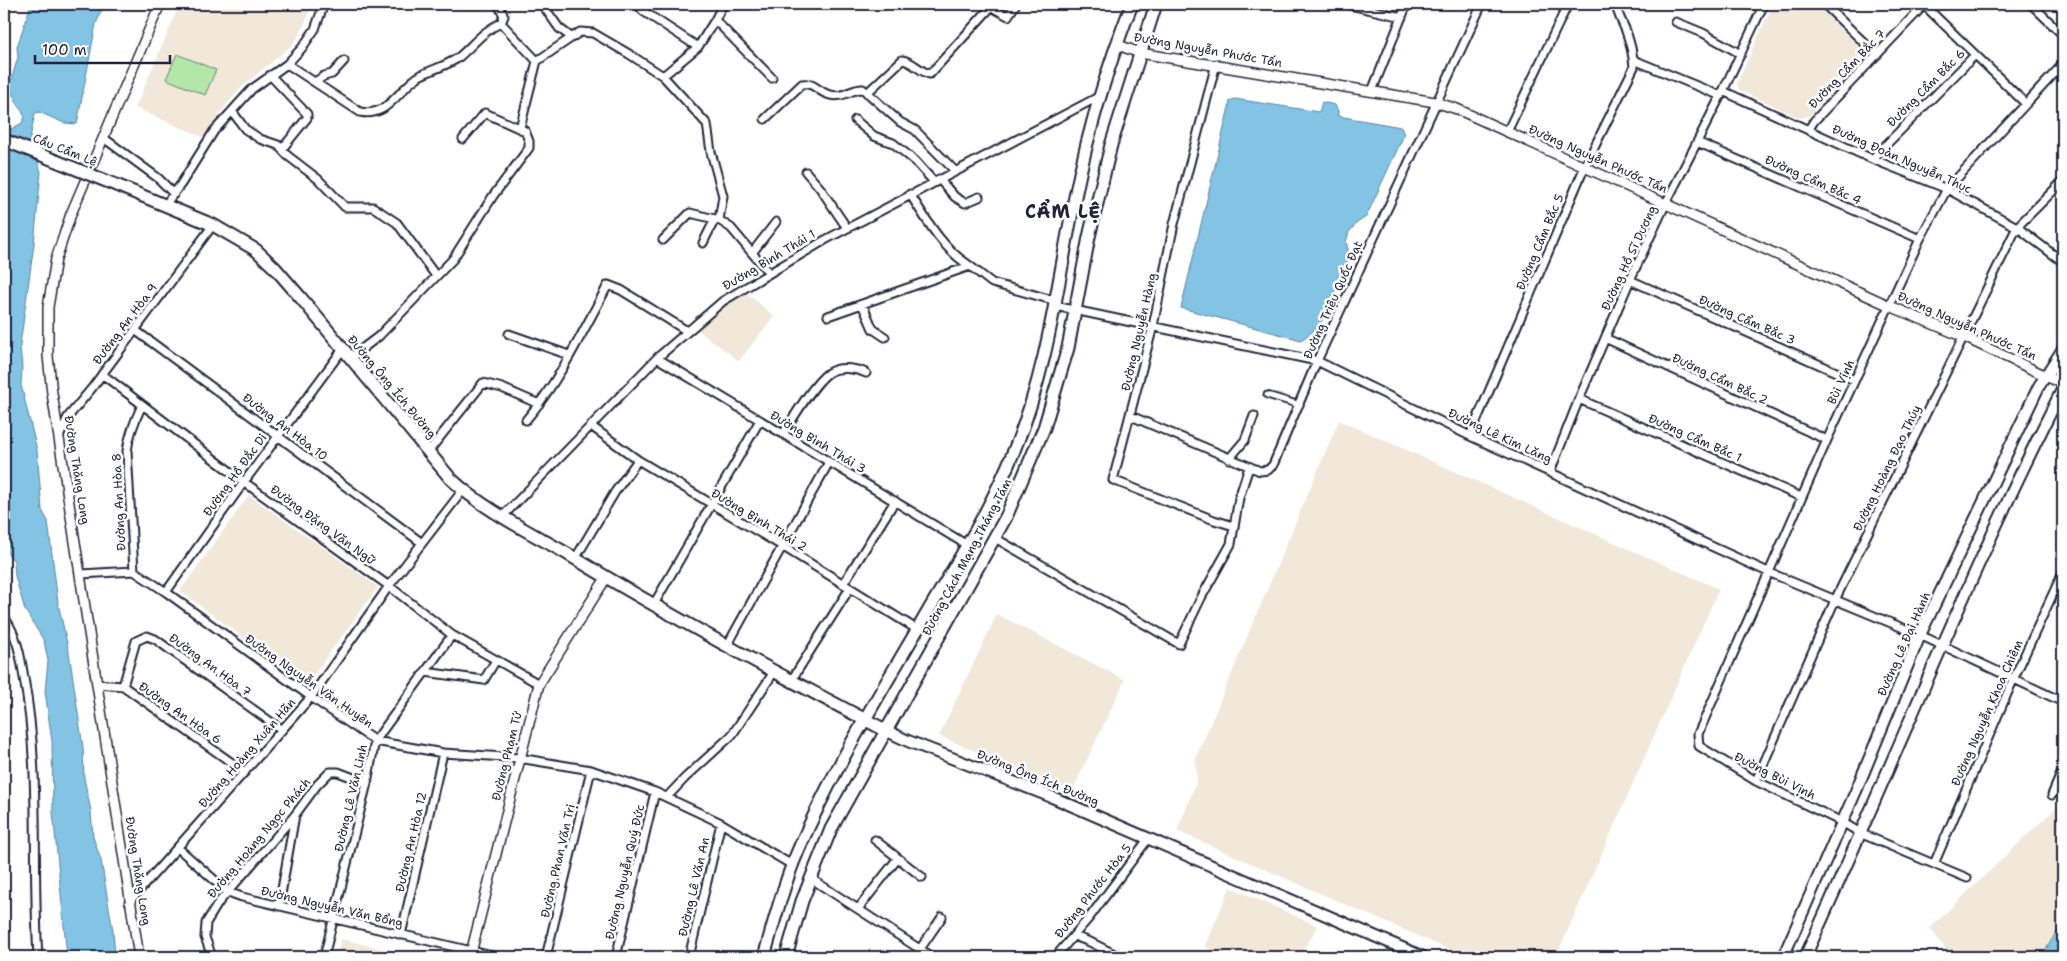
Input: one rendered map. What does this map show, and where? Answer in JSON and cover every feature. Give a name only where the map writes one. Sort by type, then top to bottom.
[{"type":"main road","name":"Đường Cách Mạng Tháng Tám","points":[[786,957],[810,878],[838,813],[995,538],[1019,490],[1044,428],[1060,377],[1076,310],[1101,184],[1116,125],[1156,4]]},
{"type":"main road","name":"Đường Cách Mạng Tháng Tám","points":[[764,957],[792,865],[819,804],[994,496],[1024,427],[1039,378],[1056,304],[1076,190],[1100,96],[1129,7]]},
{"type":"main road","name":"Cầu Cẩm Lệ","points":[[4,140],[116,185]]},
{"type":"main road","name":"Đường Ông Ích Đường","points":[[116,185],[213,225],[256,250],[275,268],[428,452],[463,490],[606,578],[774,672],[908,741],[1052,797],[1423,957]]},
{"type":"main road","name":"Đường Lê Đại Hành","points":[[1783,957],[1920,635],[2045,374],[2063,349]]},
{"type":"main road","points":[[1805,957],[1862,834],[1941,646],[2063,388]]},
{"type":"street","name":"Đường Thăng Long","points":[[139,957],[129,902],[59,437],[48,356],[48,307],[52,279],[69,221],[160,4]]},
{"type":"street","points":[[165,205],[214,131],[252,89],[287,64],[302,48],[314,29],[324,4]]},
{"type":"street","points":[[392,4],[402,4]]},
{"type":"street","points":[[287,64],[360,112],[371,112],[390,104],[420,75],[436,70],[458,58],[491,27],[501,23],[504,16],[498,4]]},
{"type":"street","points":[[542,4],[559,28],[571,37]]},
{"type":"street","points":[[637,4],[643,11],[698,47]]},
{"type":"street","points":[[663,76],[698,47],[723,4]]},
{"type":"street","points":[[866,93],[900,61],[905,60],[930,74],[989,5],[1008,16],[1016,4]]},
{"type":"street","points":[[1348,4],[1402,17]]},
{"type":"street","points":[[1372,91],[1407,4]]},
{"type":"street","name":"Đường Triệu Quốc Đạt","points":[[1131,416],[1260,471],[1268,470],[1274,466],[1317,361],[1435,102],[1482,4]]},
{"type":"street","points":[[1507,132],[1568,4]]},
{"type":"street","points":[[1634,60],[1625,29],[1617,13],[1616,5],[1635,4]]},
{"type":"street","points":[[1754,4],[1763,6]]},
{"type":"street","points":[[1824,4],[1876,55]]},
{"type":"street","points":[[1923,4],[2026,104]]},
{"type":"street","name":"Đường Cẩm Bắc 7","points":[[1809,129],[1814,120],[1923,4]]},
{"type":"street","points":[[2031,4],[2063,35]]},
{"type":"street","name":"Đường Hồ Sĩ Dương","points":[[1550,472],[1630,280],[1763,6]]},
{"type":"street","points":[[715,20],[772,78]]},
{"type":"street","points":[[1676,22],[1703,33],[1740,54]]},
{"type":"street","points":[[501,23],[536,61]]},
{"type":"street","points":[[462,139],[484,113],[520,128],[536,61],[580,32],[593,33],[663,76],[707,124],[711,152],[723,196],[717,220],[703,243]]},
{"type":"street","name":"Đường Nguyễn Phước Tấn","points":[[1118,45],[1140,53],[1216,64],[1435,102],[1584,166],[1890,306],[1964,337],[2063,384]]},
{"type":"street","name":"Đường Cẩm Bắc 6","points":[[1872,158],[1975,55]]},
{"type":"street","name":"Đường Đoàn Nguyễn Thục","points":[[1634,60],[1722,93],[1947,189],[2017,227],[2063,262]]},
{"type":"street","name":"Đường Cẩm Bắc 5","points":[[1470,436],[1584,166],[1634,67],[1634,60]]},
{"type":"street","points":[[315,82],[324,76],[332,74],[344,61]]},
{"type":"street","name":"Đường Nguyễn Hàng","points":[[1216,64],[1174,224],[1153,326],[1113,480],[1234,526]]},
{"type":"street","name":"Bùi Vịnh","points":[[1699,746],[1698,734],[1768,572],[1920,239],[1947,189],[2063,64]]},
{"type":"street","points":[[270,75],[307,114],[282,149]]},
{"type":"street","points":[[765,119],[798,86],[804,83],[811,84],[828,94],[845,96],[858,89],[863,89],[900,122],[915,130],[956,171]]},
{"type":"street","name":"Đường Bình Thái 1","points":[[503,516],[657,358],[723,301],[769,272],[847,228],[1100,96]]},
{"type":"street","points":[[232,111],[246,129],[260,139],[278,145],[318,179],[345,207],[374,207],[397,223],[436,276]]},
{"type":"street","points":[[855,120],[874,136],[894,143],[955,197],[965,203],[979,197]]},
{"type":"street","name":"Đường Hồ Đắc Di","points":[[166,592],[278,435],[347,354],[379,336],[453,259],[493,196],[529,148],[525,131],[520,128]]},
{"type":"street","points":[[104,139],[158,178],[174,194]]},
{"type":"street","name":"Đường Cẩm Bắc 4","points":[[1697,142],[1920,239]]},
{"type":"street","points":[[806,172],[820,188],[847,228]]},
{"type":"street","name":"Đường Hoàng Đạo Thúy","points":[[1756,781],[1835,600],[2017,227],[2063,181]]},
{"type":"street","name":"Đường Lê Kim Lăng","points":[[910,194],[938,237],[952,252],[992,283],[1076,310],[1317,361],[1470,436],[1768,572],[1920,635],[2063,702]]},
{"type":"street","points":[[663,240],[690,213],[717,220],[731,228],[769,272]]},
{"type":"street","points":[[752,252],[776,222]]},
{"type":"street","name":"Đường An Hòa 9","points":[[59,437],[68,417],[213,225]]},
{"type":"street","points":[[828,316],[970,266]]},
{"type":"street","name":"Đường Cẩm Bắc 3","points":[[1630,280],[1854,380]]},
{"type":"street","points":[[526,420],[539,404],[569,355],[608,285],[621,290],[687,331]]},
{"type":"street","points":[[862,304],[874,330],[885,337]]},
{"type":"street","name":"Đường An Hòa 10","points":[[135,330],[422,543]]},
{"type":"street","points":[[509,334],[569,355]]},
{"type":"street","name":"Đường Cẩm Bắc 2","points":[[1605,338],[1827,440]]},
{"type":"street","name":"Đường Bình Thái 3","points":[[657,358],[967,545]]},
{"type":"street","points":[[783,434],[805,400],[829,372],[847,369],[866,373]]},
{"type":"street","name":"Đường Đặng Văn Ngữ","points":[[102,374],[244,482],[389,586],[452,635],[539,684]]},
{"type":"street","points":[[428,452],[481,384],[485,383],[502,388],[539,404]]},
{"type":"street","points":[[1266,395],[1300,405]]},
{"type":"street","name":"Đường Cẩm Bắc 1","points":[[1579,399],[1801,497]]},
{"type":"street","name":"Đường An Hòa 8","points":[[134,571],[127,451],[128,439],[142,405]]},
{"type":"street","points":[[1230,459],[1244,440],[1254,416]]},
{"type":"street","points":[[654,604],[760,420]]},
{"type":"street","name":"Đường Bình Thái 2","points":[[591,426],[638,460],[918,630]]},
{"type":"street","points":[[574,559],[610,500],[638,460]]},
{"type":"street","points":[[727,646],[830,462]]},
{"type":"street","points":[[995,538],[1176,644],[1180,642],[1201,598],[1231,544],[1239,498],[1249,467]]},
{"type":"street","name":"Đường Hoàng Xuân Hãn","points":[[129,902],[311,697],[389,586],[463,490]]},
{"type":"street","points":[[791,681],[895,501]]},
{"type":"street","points":[[81,574],[134,571]]},
{"type":"street","name":"Đường Nguyễn Văn Huyên","points":[[134,571],[375,741],[443,753],[519,758],[591,770],[655,792],[721,822],[792,865]]},
{"type":"street","name":"Đường Nguyễn Khoa Chiêm","points":[[1934,864],[2013,680],[2063,572]]},
{"type":"street","name":"Đường Phạm Tứ","points":[[471,954],[539,684],[606,578]]},
{"type":"street","points":[[4,617],[19,651],[31,725],[35,795],[38,957]]},
{"type":"street","name":"Đường Lê Văn Linh","points":[[324,957],[367,783],[375,741],[452,635]]},
{"type":"street","name":"Đường An Hòa 7","points":[[123,686],[136,641],[147,636],[155,639],[282,730]]},
{"type":"street","points":[[425,672],[484,680],[496,660]]},
{"type":"street","points":[[667,797],[732,735],[774,672]]},
{"type":"street","name":"Đường An Hòa 6","points":[[97,684],[123,686],[245,772]]},
{"type":"street","name":"Đường Bùi Vịnh","points":[[1699,746],[1756,781],[1842,822],[1862,834],[1967,878]]},
{"type":"street","name":"Đường An Hòa 12","points":[[401,935],[443,753]]},
{"type":"street","points":[[2052,795],[2063,769]]},
{"type":"street","name":"Đường Phan Văn Trị","points":[[546,957],[591,770]]},
{"type":"street","name":"Đường Hoàng Ngọc Phách","points":[[212,957],[205,937],[206,923],[228,892],[295,815],[317,785],[330,772],[338,772],[367,783]]},
{"type":"street","name":"Đường Nguyễn Quý Đức","points":[[616,957],[655,792]]},
{"type":"street","points":[[279,906],[295,815]]},
{"type":"street","name":"Đường Lê Văn An","points":[[689,957],[721,822]]},
{"type":"street","name":"Đường Phước Hòa 5","points":[[1055,957],[1089,918],[1148,838]]},
{"type":"street","points":[[875,840],[922,878]]},
{"type":"street","name":"Đường Nguyễn Văn Bổng","points":[[178,848],[228,892],[242,897],[401,935],[471,954],[497,957]]},
{"type":"street","points":[[858,909],[898,858]]},
{"type":"street","points":[[810,878],[932,957]]},
{"type":"street","points":[[920,949],[942,917]]},
{"type":"street","points":[[1074,936],[1120,957]]},
{"type":"shaded area","points":[[180,4],[313,4],[300,34],[292,45],[243,86],[223,109],[203,137],[135,108]]},
{"type":"shaded area","points":[[1773,4],[1816,4],[1861,49],[1862,63],[1809,116],[1800,118],[1739,90],[1737,83]]},
{"type":"shaded area","points":[[743,290],[774,316],[739,361],[698,330],[704,319]]},
{"type":"shaded area","points":[[1339,420],[1719,589],[1556,957],[1466,957],[1177,831],[1197,780],[1195,760]]},
{"type":"shaded area","points":[[249,495],[378,587],[307,684],[180,591]]},
{"type":"shaded area","points":[[997,614],[1125,680],[1072,791],[939,736]]},
{"type":"shaded area","points":[[2063,801],[2063,957],[1951,957],[1930,928]]},
{"type":"shaded area","points":[[1230,887],[1318,926],[1299,957],[1219,957],[1205,946]]},
{"type":"shaded area","points":[[341,939],[417,957],[336,957]]},
{"type":"green space","points":[[177,54],[216,70],[205,95],[166,79]]},
{"type":"water","points":[[31,4],[104,4],[96,24],[77,124],[64,123],[39,112],[35,113],[30,138],[41,172],[34,244],[20,345],[21,385],[37,450],[42,510],[48,521],[58,603],[69,652],[83,747],[84,778],[91,811],[93,837],[101,860],[113,931],[115,957],[67,957],[53,812],[52,742],[45,691],[48,661],[44,641],[25,610],[15,576],[14,561],[4,549],[4,514],[10,508],[4,470],[4,457],[6,454],[4,450],[4,133],[22,123],[25,117],[9,88],[18,57],[17,47]]},
{"type":"water","points":[[1235,99],[1319,112],[1322,102],[1335,105],[1338,116],[1401,127],[1404,135],[1366,217],[1349,232],[1346,242],[1350,257],[1319,327],[1301,340],[1181,308],[1230,101]]},
{"type":"water","points":[[2063,922],[2063,957],[2041,957]]},
{"type":"district","name":"CẨM LỆ","points":[[1063,212]]}]
